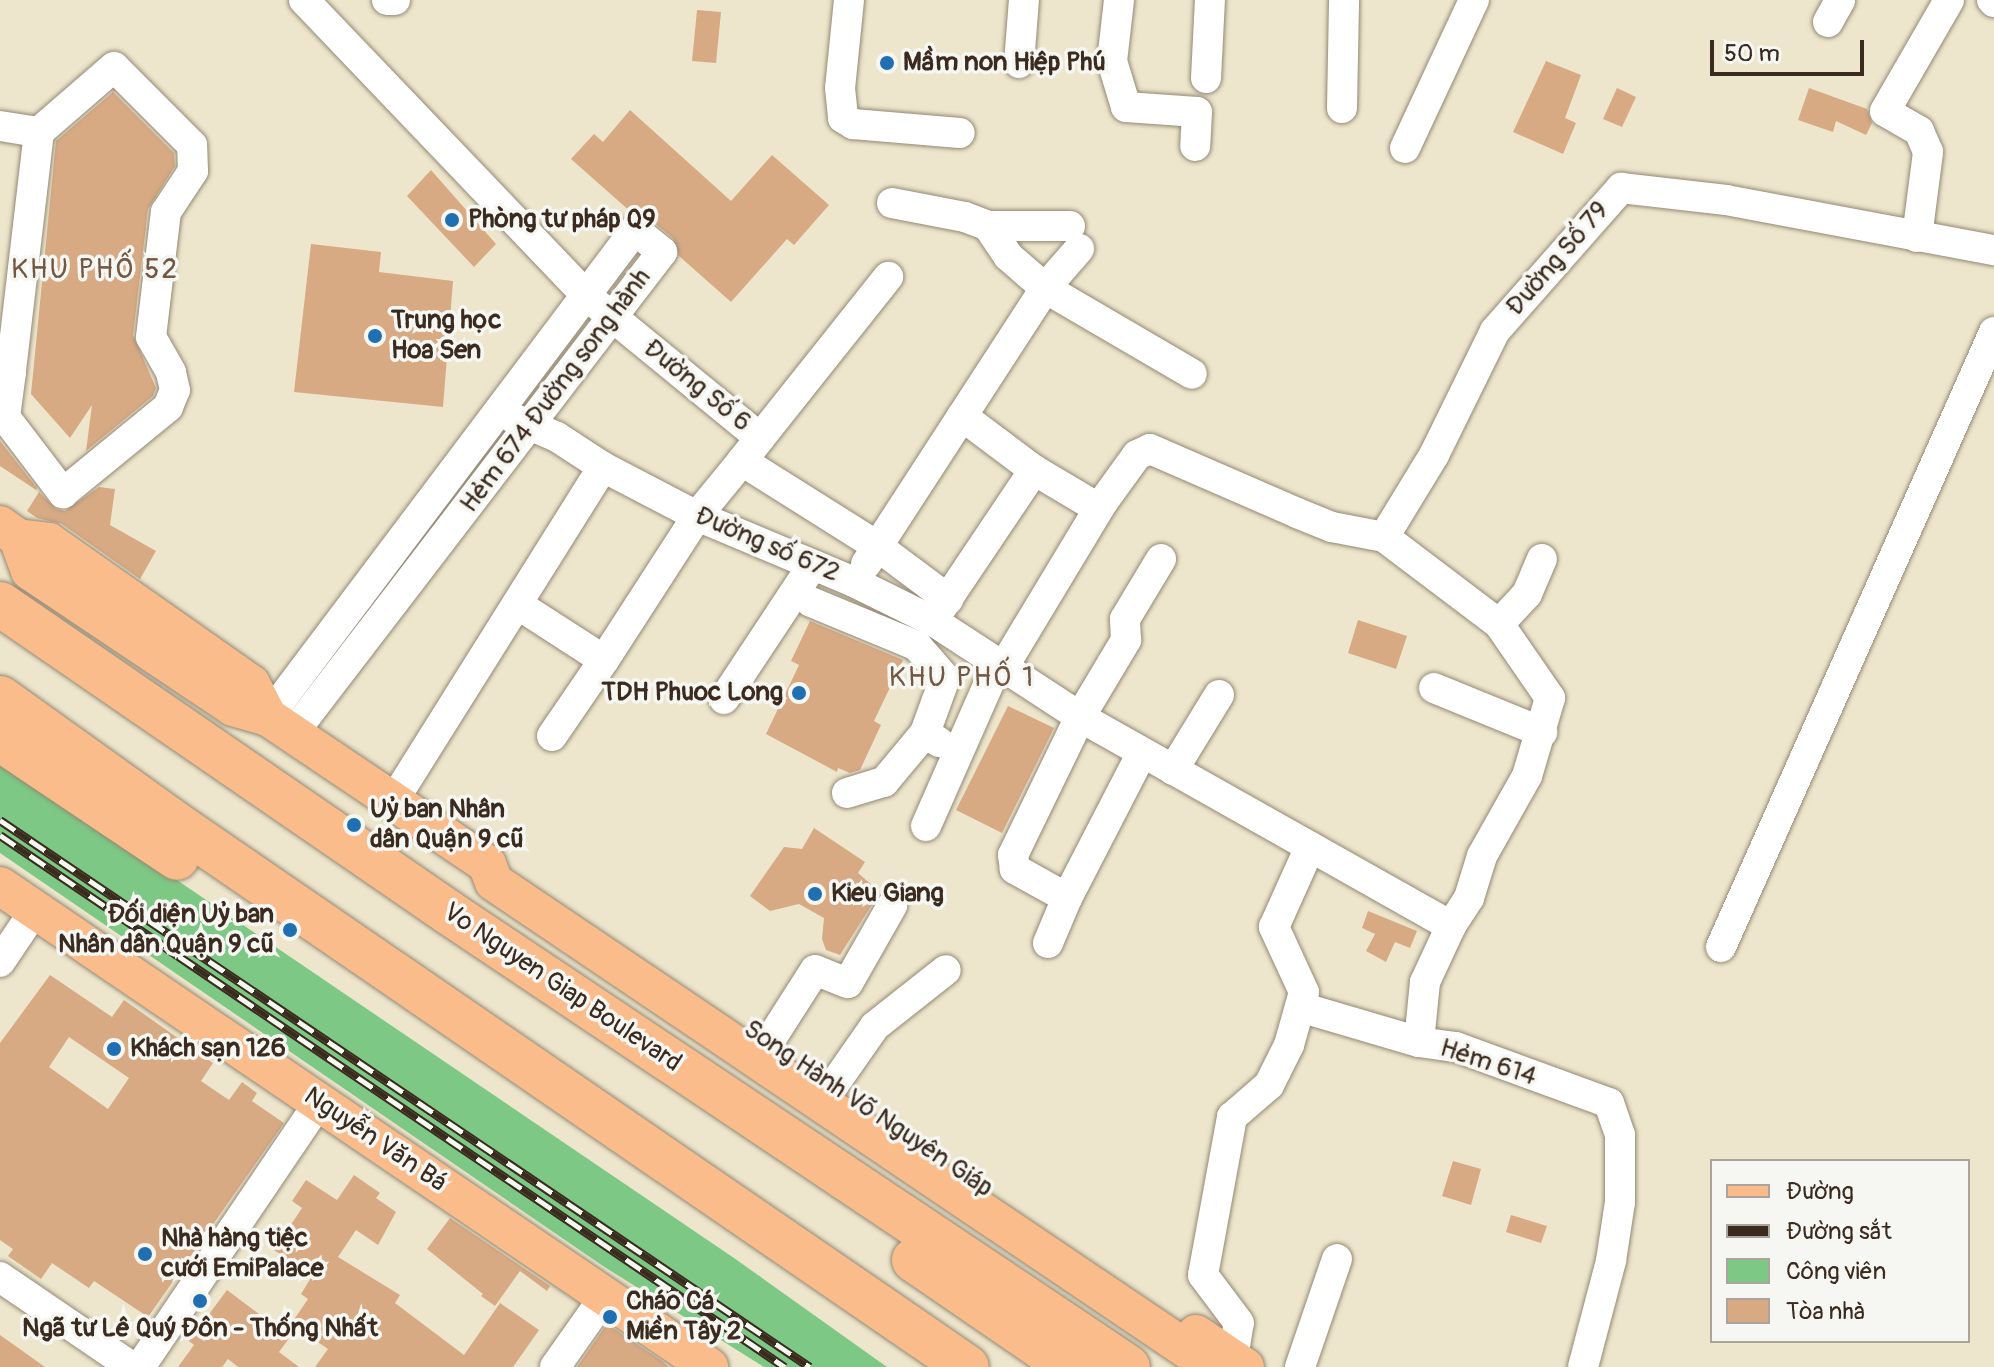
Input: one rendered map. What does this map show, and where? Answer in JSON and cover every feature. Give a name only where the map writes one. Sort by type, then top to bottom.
[{"type":"highway","name":"Vo Nguyen Giap Boulevard","points":[[0,604],[461,921],[1128,1367]]},
{"type":"highway","name":"Vo Nguyen Giap Boulevard","points":[[0,636],[1070,1367]]},
{"type":"highway","points":[[0,698],[180,827],[967,1367]]},
{"type":"highway","points":[[0,739],[120,822],[310,942],[763,1253],[922,1367]]},
{"type":"highway","points":[[120,822],[180,827]]},
{"type":"highway","points":[[288,900],[310,942]]},
{"type":"main road","name":"Song Hành Võ Nguyên Giáp","points":[[9,532],[49,542],[251,684],[280,726],[487,864],[494,882],[1230,1364]]},
{"type":"main road","name":"Song Hành Võ Nguyên Giáp","points":[[487,864],[504,861],[833,1086],[1230,1364]]},
{"type":"main road","name":"Nguyễn Văn Bá","points":[[0,886],[709,1367]]},
{"type":"street","name":"Đường Số 6","points":[[304,0],[588,297],[612,316],[751,450],[877,546],[940,610]]},
{"type":"street","points":[[387,0],[395,0]]},
{"type":"street","points":[[849,0],[840,88],[843,118],[853,124],[960,133]]},
{"type":"street","points":[[1019,63],[1024,0]]},
{"type":"street","points":[[1119,0],[1112,61],[1126,107],[1197,112],[1195,146]]},
{"type":"street","points":[[1206,78],[1210,0]]},
{"type":"street","points":[[1342,108],[1344,0]]},
{"type":"street","points":[[1405,148],[1474,0]]},
{"type":"street","points":[[1917,237],[1928,152],[1919,131],[1885,111],[1949,0]]},
{"type":"street","points":[[114,67],[192,145],[193,171],[166,212],[151,337],[167,363],[175,390],[168,407],[63,493],[5,417],[6,372],[39,132],[114,67]]},
{"type":"street","points":[[0,126],[39,132]]},
{"type":"street","name":"Đường Số 79","points":[[1384,537],[1434,455],[1495,331],[1621,188],[1726,200],[1994,250]]},
{"type":"street","points":[[854,582],[1045,288],[1074,238],[988,226],[965,217],[892,203]]},
{"type":"street","points":[[988,226],[1008,256],[1045,288],[1192,374]]},
{"type":"street","name":"Hẻm 674 Đường song hành","points":[[635,230],[662,252],[530,426],[280,726],[500,412],[635,230]]},
{"type":"street","points":[[552,736],[697,516],[888,277]]},
{"type":"street","points":[[1721,947],[1994,332]]},
{"type":"street","name":"Đường số 672","points":[[500,412],[557,437],[603,467],[697,516],[854,582],[940,610]]},
{"type":"street","points":[[962,416],[1034,470],[1093,505],[1103,502]]},
{"type":"street","points":[[926,826],[1001,664],[1103,502],[1137,455],[1150,449],[1332,527],[1384,537],[1499,624],[1527,594],[1542,559]]},
{"type":"street","points":[[392,803],[603,467]]},
{"type":"street","points":[[1034,470],[940,610],[1001,664],[1080,717],[1451,926]]},
{"type":"street","points":[[1067,898],[1015,869],[1012,863],[1080,717],[1126,640],[1125,619],[1161,559]]},
{"type":"street","points":[[724,699],[813,565]]},
{"type":"street","points":[[811,602],[917,646],[945,678],[925,733],[884,782],[847,793]]},
{"type":"street","points":[[517,604],[604,660]]},
{"type":"street","name":"Hẻm 614","points":[[1499,624],[1550,698],[1527,776],[1482,856],[1469,898],[1451,926],[1425,982],[1419,1042],[1456,1047],[1609,1103],[1620,1135],[1620,1202],[1611,1261],[1583,1367]]},
{"type":"street","points":[[1434,688],[1542,732]]},
{"type":"street","points":[[1173,770],[1219,695]]},
{"type":"street","points":[[925,733],[958,754]]},
{"type":"street","points":[[1048,943],[1067,898],[1142,753]]},
{"type":"street","points":[[1230,1364],[1239,1323],[1203,1275],[1232,1117],[1269,1085],[1289,1045],[1304,992],[1274,927],[1310,847]]},
{"type":"street","points":[[769,1042],[815,970],[848,983],[892,906]]},
{"type":"street","points":[[0,962],[35,910]]},
{"type":"street","points":[[833,1086],[875,1026],[946,970]]},
{"type":"street","points":[[1300,1007],[1419,1042]]},
{"type":"street","points":[[140,1367],[319,1103]]},
{"type":"street","points":[[1300,1367],[1337,1259]]},
{"type":"street","points":[[0,1277],[132,1367]]},
{"type":"street","points":[[555,1367],[605,1296]]},
{"type":"green space","points":[[0,760],[734,1258],[887,1367],[764,1367],[603,1266],[0,853]]},
{"type":"building","points":[[697,10],[721,12],[716,63],[692,61]]},
{"type":"building","points":[[1546,61],[1581,75],[1565,118],[1576,123],[1563,154],[1513,132]]},
{"type":"building","points":[[1617,88],[1636,97],[1622,127],[1603,119]]},
{"type":"building","points":[[1809,88],[1867,109],[1872,123],[1866,135],[1836,121],[1833,132],[1798,120]]},
{"type":"building","points":[[113,92],[174,153],[175,166],[148,209],[133,335],[156,388],[153,396],[86,451],[92,405],[70,438],[31,394],[56,141]]},
{"type":"building","points":[[630,110],[731,201],[772,155],[829,205],[794,245],[787,239],[731,302],[679,256],[673,238],[646,216],[632,213],[571,159],[594,134],[603,142]]},
{"type":"building","name":"Phòng tư pháp Q9","points":[[431,170],[496,244],[474,267],[407,196]]},
{"type":"building","name":"Trung học Hoa Sen","points":[[311,244],[381,252],[379,272],[453,281],[443,407],[294,392]]},
{"type":"building","points":[[0,441],[37,488],[36,490],[0,466]]},
{"type":"building","points":[[99,487],[115,489],[110,525],[156,551],[140,579],[62,524],[37,518],[27,511],[39,492],[56,509],[65,511]]},
{"type":"building","points":[[1358,620],[1407,636],[1396,669],[1348,653]]},
{"type":"building","name":"TDH Phuoc Long","points":[[810,621],[903,660],[874,721],[881,725],[860,770],[850,773],[838,768],[837,772],[766,734],[799,665],[791,661]]},
{"type":"building","points":[[1008,706],[1054,728],[1002,833],[956,810]]},
{"type":"building","name":"Kieu Giang","points":[[814,828],[865,862],[858,873],[880,892],[840,955],[826,950],[822,939],[824,918],[799,904],[770,911],[750,896],[784,847],[802,849]]},
{"type":"building","points":[[1368,911],[1417,931],[1410,948],[1395,942],[1386,962],[1366,951],[1375,934],[1362,928]]},
{"type":"building","points":[[50,975],[112,1017],[124,1000],[213,1063],[201,1081],[229,1100],[242,1082],[257,1093],[252,1101],[284,1123],[148,1317],[94,1281],[89,1288],[52,1263],[41,1279],[8,1256],[13,1249],[0,1240],[0,1043]],"holes":[[[69,1037],[129,1078],[108,1109],[49,1067]]]},
{"type":"building","points":[[1453,1161],[1481,1169],[1471,1205],[1442,1196]]},
{"type":"building","points":[[354,1175],[380,1193],[376,1198],[396,1212],[378,1245],[356,1230],[338,1257],[400,1295],[395,1303],[464,1355],[500,1303],[539,1330],[513,1367],[315,1367],[328,1349],[291,1324],[308,1299],[301,1294],[312,1276],[274,1250],[302,1208],[292,1201],[306,1180],[337,1200]]},
{"type":"building","points":[[1511,1215],[1547,1226],[1541,1243],[1506,1232]]},
{"type":"building","points":[[450,1218],[550,1286],[547,1291],[520,1271],[495,1306],[481,1296],[483,1294],[427,1249]]},
{"type":"building","points":[[227,1290],[290,1337],[279,1352],[299,1367],[238,1367],[228,1359],[222,1367],[178,1367],[194,1345],[189,1341]]},
{"type":"building","points":[[607,1324],[662,1361],[669,1367],[577,1367]]},
{"type":"building","points":[[0,1335],[45,1367],[0,1367]]},
{"type":"railway","points":[[0,820],[810,1367]]},
{"type":"railway","points":[[0,835],[785,1367]]},
{"type":"place","name":"Mầm non Hiệp Phú","points":[[887,63]]},
{"type":"place","name":"Phòng tư pháp Q9","points":[[452,220]]},
{"type":"place","name":"Trung học Hoa Sen","points":[[375,336]]},
{"type":"place","name":"TDH Phuoc Long","points":[[799,693]]},
{"type":"place","name":"Uỷ ban Nhân dân Quận 9 cũ","points":[[354,825]]},
{"type":"place","name":"Kieu Giang","points":[[815,894]]},
{"type":"place","name":"Đối diện Uỷ ban Nhân dân Quận 9 cũ","points":[[290,930]]},
{"type":"place","name":"Khách sạn 126","points":[[114,1049]]},
{"type":"place","name":"Nhà hàng tiệc cưới EmiPalace","points":[[145,1254]]},
{"type":"place","name":"Ngã tư Lê Quý Đôn - Thống Nhất","points":[[200,1301]]},
{"type":"place","name":"Cháo Cá Miền Tây 2","points":[[610,1317]]},
{"type":"district","name":"KHU PHỐ 52","points":[[95,270]]},
{"type":"district","name":"KHU PHỐ 1","points":[[962,678]]}]
